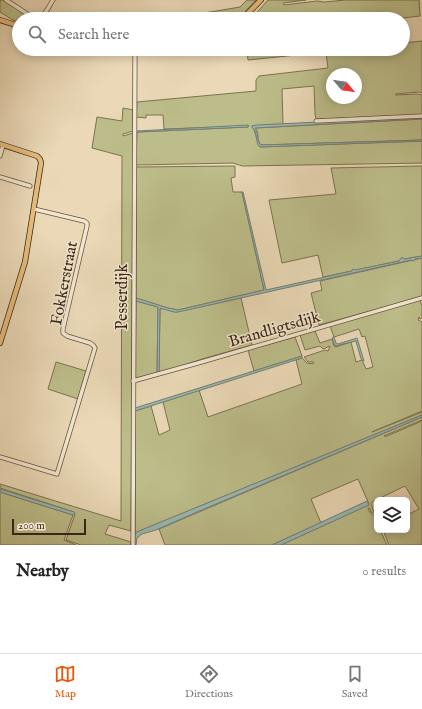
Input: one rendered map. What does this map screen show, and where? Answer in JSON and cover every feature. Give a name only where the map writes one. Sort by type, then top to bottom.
[{"type":"main road","points":[[249,12],[261,0]]},
{"type":"main road","points":[[0,16],[12,23]]},
{"type":"main road","points":[[0,20],[12,24]]},
{"type":"main road","points":[[0,343],[24,262],[41,164],[37,156],[2,145]]},
{"type":"street","points":[[6,0],[24,12]]},
{"type":"street","points":[[45,12],[53,0]]},
{"type":"street","name":"Pesserdijk","points":[[133,545],[135,56]]},
{"type":"street","points":[[316,121],[422,116]]},
{"type":"street","points":[[0,156],[2,145]]},
{"type":"street","points":[[0,177],[30,186]]},
{"type":"street","name":"Fokkerstraat","points":[[0,457],[57,474],[94,348],[90,343],[67,336],[63,333],[87,223],[34,209]]},
{"type":"street","name":"Brandligtsdijk","points":[[133,381],[422,298]]},
{"type":"green space","points":[[0,0],[4,0],[23,12],[12,12],[12,19],[0,12]]},
{"type":"green space","points":[[247,0],[256,0],[245,12],[210,12],[240,7]]},
{"type":"green space","points":[[268,0],[306,0],[283,3],[284,5],[317,1],[419,0],[420,16],[410,17],[410,12],[257,12]]},
{"type":"green space","points":[[422,41],[422,93],[395,94],[422,95],[422,115],[316,119],[314,86],[282,89],[283,124],[252,126],[260,147],[422,141],[422,163],[242,166],[233,163],[136,165],[137,132],[249,126],[164,129],[163,115],[146,115],[146,118],[136,117],[137,102],[256,91],[256,80],[259,76],[326,68],[326,104],[362,104],[362,68],[328,68],[326,56],[410,56],[410,42]]},
{"type":"green space","points":[[248,56],[287,56],[248,60]]},
{"type":"green space","points":[[123,108],[133,110],[133,131],[123,134],[123,136],[133,133],[131,531],[109,525],[105,534],[131,542],[131,545],[81,545],[66,540],[75,514],[74,512],[0,488],[0,484],[121,521],[122,156],[92,148],[97,117],[122,121]]},
{"type":"green space","points":[[422,119],[422,140],[261,145],[255,128]]},
{"type":"green space","points":[[235,166],[235,177],[231,178],[233,192],[242,192],[264,290],[178,310],[136,298],[136,167]]},
{"type":"green space","points":[[422,166],[422,256],[402,258],[399,261],[323,277],[318,255],[282,263],[269,200],[336,194],[331,168]]},
{"type":"green space","points":[[422,258],[422,297],[319,325],[311,293],[322,290],[320,281]]},
{"type":"green space","points":[[241,298],[252,345],[202,359],[157,374],[135,378],[136,301],[158,307],[157,373],[159,372],[160,308],[176,312]]},
{"type":"green space","points":[[422,299],[420,300],[422,306],[422,318],[420,319],[419,317],[418,320],[422,322],[422,411],[372,432],[422,412],[422,415],[135,533],[135,411],[151,406],[159,435],[170,430],[163,402],[199,390],[208,417],[302,384],[296,360],[302,358],[307,363],[313,364],[314,362],[308,362],[304,357],[325,350],[328,351],[330,346],[323,349],[320,346],[305,350],[300,335],[315,331],[320,343],[332,339],[334,346],[336,347],[351,342],[356,362],[362,360],[366,369],[373,367],[365,336],[362,337],[359,329],[334,337],[330,326]]},
{"type":"green space","points":[[295,337],[302,356],[254,371],[248,350]]},
{"type":"green space","points":[[56,362],[86,371],[78,399],[48,389]]},
{"type":"green space","points":[[422,417],[422,420],[384,436],[422,421],[422,545],[389,545],[384,533],[410,533],[410,514],[419,509],[405,486],[382,497],[374,497],[372,507],[374,514],[368,508],[370,512],[374,516],[374,533],[381,533],[387,545],[281,545],[369,504],[358,479],[311,499],[321,523],[272,545],[165,545],[159,529]]},
{"type":"green space","points":[[0,492],[73,515],[64,540],[76,545],[0,545]]},
{"type":"water","points":[[422,117],[422,119],[255,128],[261,145],[422,141],[261,147],[258,145],[255,131],[252,127],[257,125]]},
{"type":"water","points":[[248,125],[248,127],[137,132],[137,131]]},
{"type":"water","points":[[242,192],[266,290],[352,271],[353,269],[355,270],[399,261],[402,257],[404,259],[422,256],[422,258],[415,259],[414,261],[411,260],[178,312],[160,308],[159,372],[157,373],[158,307],[136,301],[136,298],[178,310],[264,290]]},
{"type":"water","points":[[334,337],[336,343],[338,344],[357,338],[364,361],[361,359],[356,341],[335,346],[332,338]]},
{"type":"water","points":[[302,356],[302,358],[135,411],[135,408]]},
{"type":"water","points":[[422,415],[422,417],[156,530],[142,534],[137,538],[136,545],[134,545],[135,533],[139,531]]},
{"type":"water","points":[[0,489],[74,512],[75,514],[73,515],[0,492]]},
{"type":"water","points":[[367,501],[369,505],[281,545],[272,545]]}]
